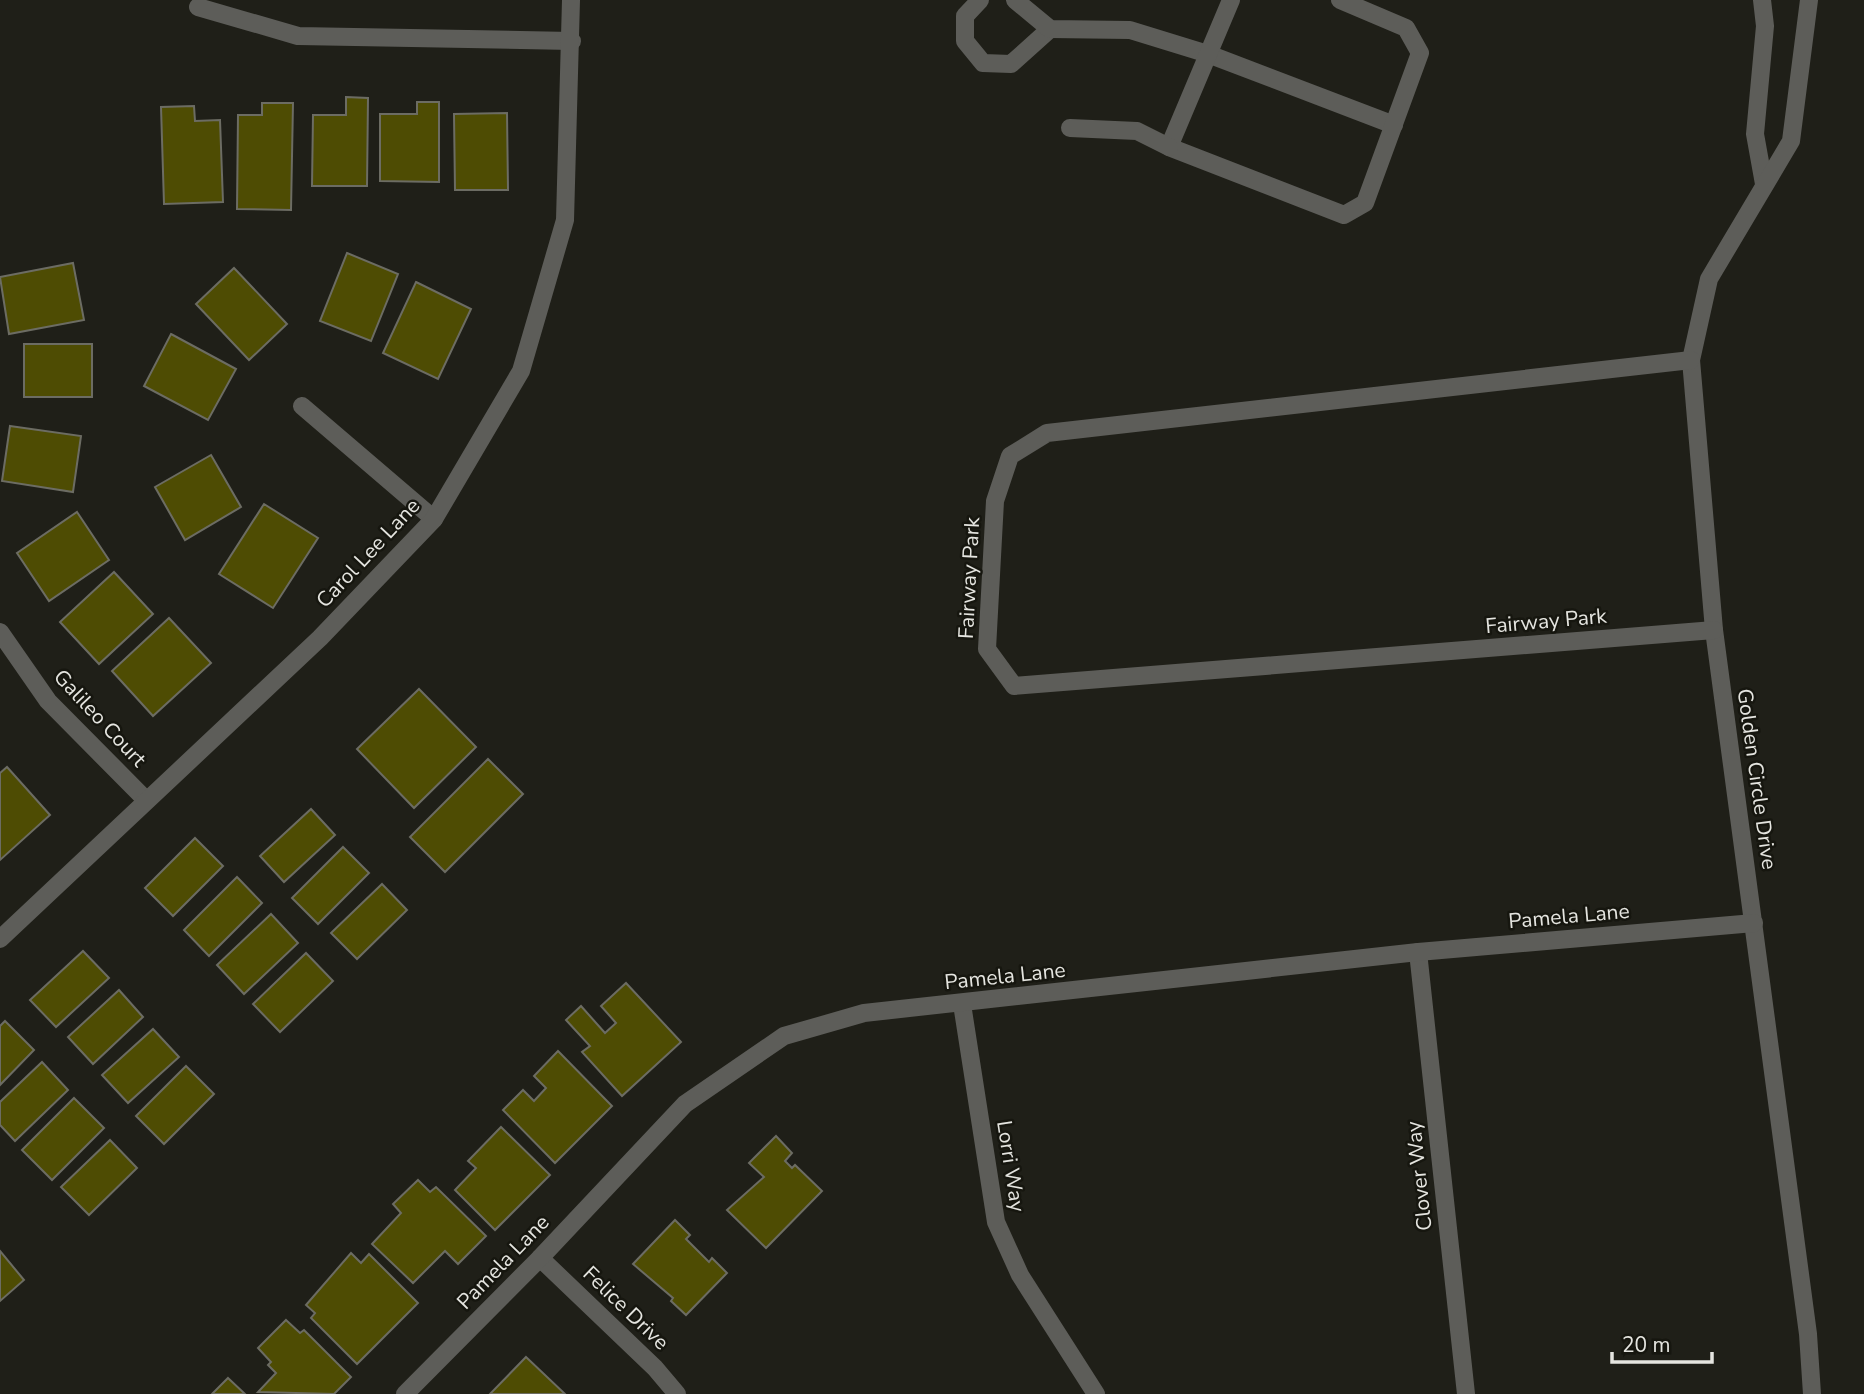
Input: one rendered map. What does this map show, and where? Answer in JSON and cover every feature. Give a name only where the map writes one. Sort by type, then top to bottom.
[{"type":"street","name":"Carol Lee Lane","points":[[0,939],[320,638],[434,519],[521,371],[565,220],[572,41],[571,0]]},
{"type":"street","points":[[980,0],[965,16],[965,41],[983,62],[1011,64],[1050,29]]},
{"type":"street","points":[[1015,0],[1050,29],[1130,30],[1208,54],[1394,125]]},
{"type":"street","points":[[1169,147],[1231,0]]},
{"type":"street","points":[[1070,128],[1137,131],[1169,147],[1344,215],[1365,203],[1420,53],[1406,28],[1339,0]]},
{"type":"street","points":[[1762,0],[1765,26],[1755,134],[1765,184]]},
{"type":"street","name":"Golden Circle Drive","points":[[1809,0],[1791,141],[1709,279],[1691,360],[1714,630],[1808,1334],[1812,1394]]},
{"type":"street","points":[[198,7],[298,36],[572,41]]},
{"type":"street","name":"Fairway Park","points":[[1691,360],[1047,433],[1010,456],[995,501],[987,649],[1014,686],[1714,630]]},
{"type":"street","points":[[302,406],[434,519]]},
{"type":"street","name":"Galileo Court","points":[[0,632],[48,701],[146,800]]},
{"type":"street","name":"Pamela Lane","points":[[405,1394],[540,1258],[685,1104],[784,1036],[864,1013],[1418,953],[1754,923]]},
{"type":"street","name":"Clover Way","points":[[1418,953],[1466,1394]]},
{"type":"street","name":"Lorri Way","points":[[962,1003],[996,1222],[1020,1275],[1096,1394]]},
{"type":"street","name":"Felice Drive","points":[[540,1258],[655,1368],[677,1394]]},
{"type":"building","points":[[346,97],[368,98],[367,186],[312,186],[313,115],[346,115]]},
{"type":"building","points":[[417,102],[439,102],[439,182],[380,181],[380,114],[417,114]]},
{"type":"building","points":[[262,103],[293,103],[291,210],[237,209],[238,115],[262,115]]},
{"type":"building","points":[[194,106],[195,121],[220,120],[223,202],[164,204],[161,107]]},
{"type":"building","points":[[507,113],[508,190],[455,190],[454,114]]},
{"type":"building","points":[[347,253],[398,274],[371,341],[320,321]]},
{"type":"building","points":[[73,263],[84,320],[9,334],[0,277]]},
{"type":"building","points":[[234,268],[287,324],[249,360],[196,304]]},
{"type":"building","points":[[416,282],[471,309],[438,379],[383,353]]},
{"type":"building","points":[[171,334],[236,369],[208,420],[144,386]]},
{"type":"building","points":[[24,344],[92,344],[92,397],[24,397]]},
{"type":"building","points":[[10,426],[81,436],[73,492],[2,481]]},
{"type":"building","points":[[211,455],[241,507],[185,540],[155,487]]},
{"type":"building","points":[[264,504],[318,538],[273,608],[219,574]]},
{"type":"building","points":[[77,512],[109,560],[49,601],[17,553]]},
{"type":"building","points":[[114,572],[153,614],[99,664],[60,622]]},
{"type":"building","points":[[169,618],[211,663],[153,716],[112,671]]},
{"type":"building","points":[[419,689],[476,747],[414,808],[357,749]]},
{"type":"building","points":[[488,759],[523,794],[445,872],[410,837]]},
{"type":"building","points":[[7,767],[50,815],[0,860],[0,773]]},
{"type":"building","points":[[311,809],[335,835],[284,882],[260,856]]},
{"type":"building","points":[[195,838],[223,866],[173,916],[145,888]]},
{"type":"building","points":[[343,847],[369,873],[318,924],[292,898]]},
{"type":"building","points":[[237,877],[262,903],[209,956],[184,930]]},
{"type":"building","points":[[382,884],[407,910],[357,959],[331,933]]},
{"type":"building","points":[[271,914],[298,943],[244,994],[217,965]]},
{"type":"building","points":[[83,951],[109,978],[56,1027],[30,1000]]},
{"type":"building","points":[[306,953],[333,981],[280,1032],[253,1004]]},
{"type":"building","points":[[626,983],[681,1042],[622,1096],[582,1052],[590,1046],[566,1020],[581,1006],[605,1033],[616,1023],[601,1006]]},
{"type":"building","points":[[119,990],[143,1017],[93,1064],[68,1037]]},
{"type":"building","points":[[5,1021],[34,1050],[0,1085],[0,1026]]},
{"type":"building","points":[[153,1029],[179,1057],[128,1103],[102,1075]]},
{"type":"building","points":[[558,1051],[612,1106],[555,1163],[503,1110],[523,1090],[534,1101],[546,1088],[534,1076]]},
{"type":"building","points":[[42,1062],[68,1090],[15,1141],[0,1125],[0,1102]]},
{"type":"building","points":[[186,1066],[214,1094],[164,1144],[136,1116]]},
{"type":"building","points":[[74,1098],[104,1128],[52,1180],[22,1150]]},
{"type":"building","points":[[501,1127],[550,1175],[495,1230],[455,1190],[476,1168],[468,1161]]},
{"type":"building","points":[[776,1136],[792,1153],[785,1161],[792,1168],[795,1165],[822,1191],[766,1248],[727,1210],[764,1177],[749,1163]]},
{"type":"building","points":[[110,1140],[137,1168],[89,1215],[61,1187]]},
{"type":"building","points":[[418,1180],[430,1192],[436,1187],[486,1236],[458,1264],[445,1251],[413,1283],[372,1244],[401,1213],[393,1204]]},
{"type":"building","points":[[675,1220],[690,1235],[686,1239],[709,1262],[712,1258],[727,1273],[686,1315],[671,1301],[673,1298],[633,1264]]},
{"type":"building","points":[[0,1251],[24,1280],[0,1301]]},
{"type":"building","points":[[351,1253],[361,1263],[369,1254],[418,1303],[357,1364],[311,1318],[315,1313],[306,1305]]},
{"type":"building","points":[[286,1320],[300,1333],[304,1330],[351,1377],[334,1394],[258,1392],[276,1373],[268,1365],[271,1362],[258,1348]]},
{"type":"building","points":[[526,1357],[565,1394],[490,1394]]},
{"type":"building","points":[[228,1378],[245,1394],[212,1394]]}]
